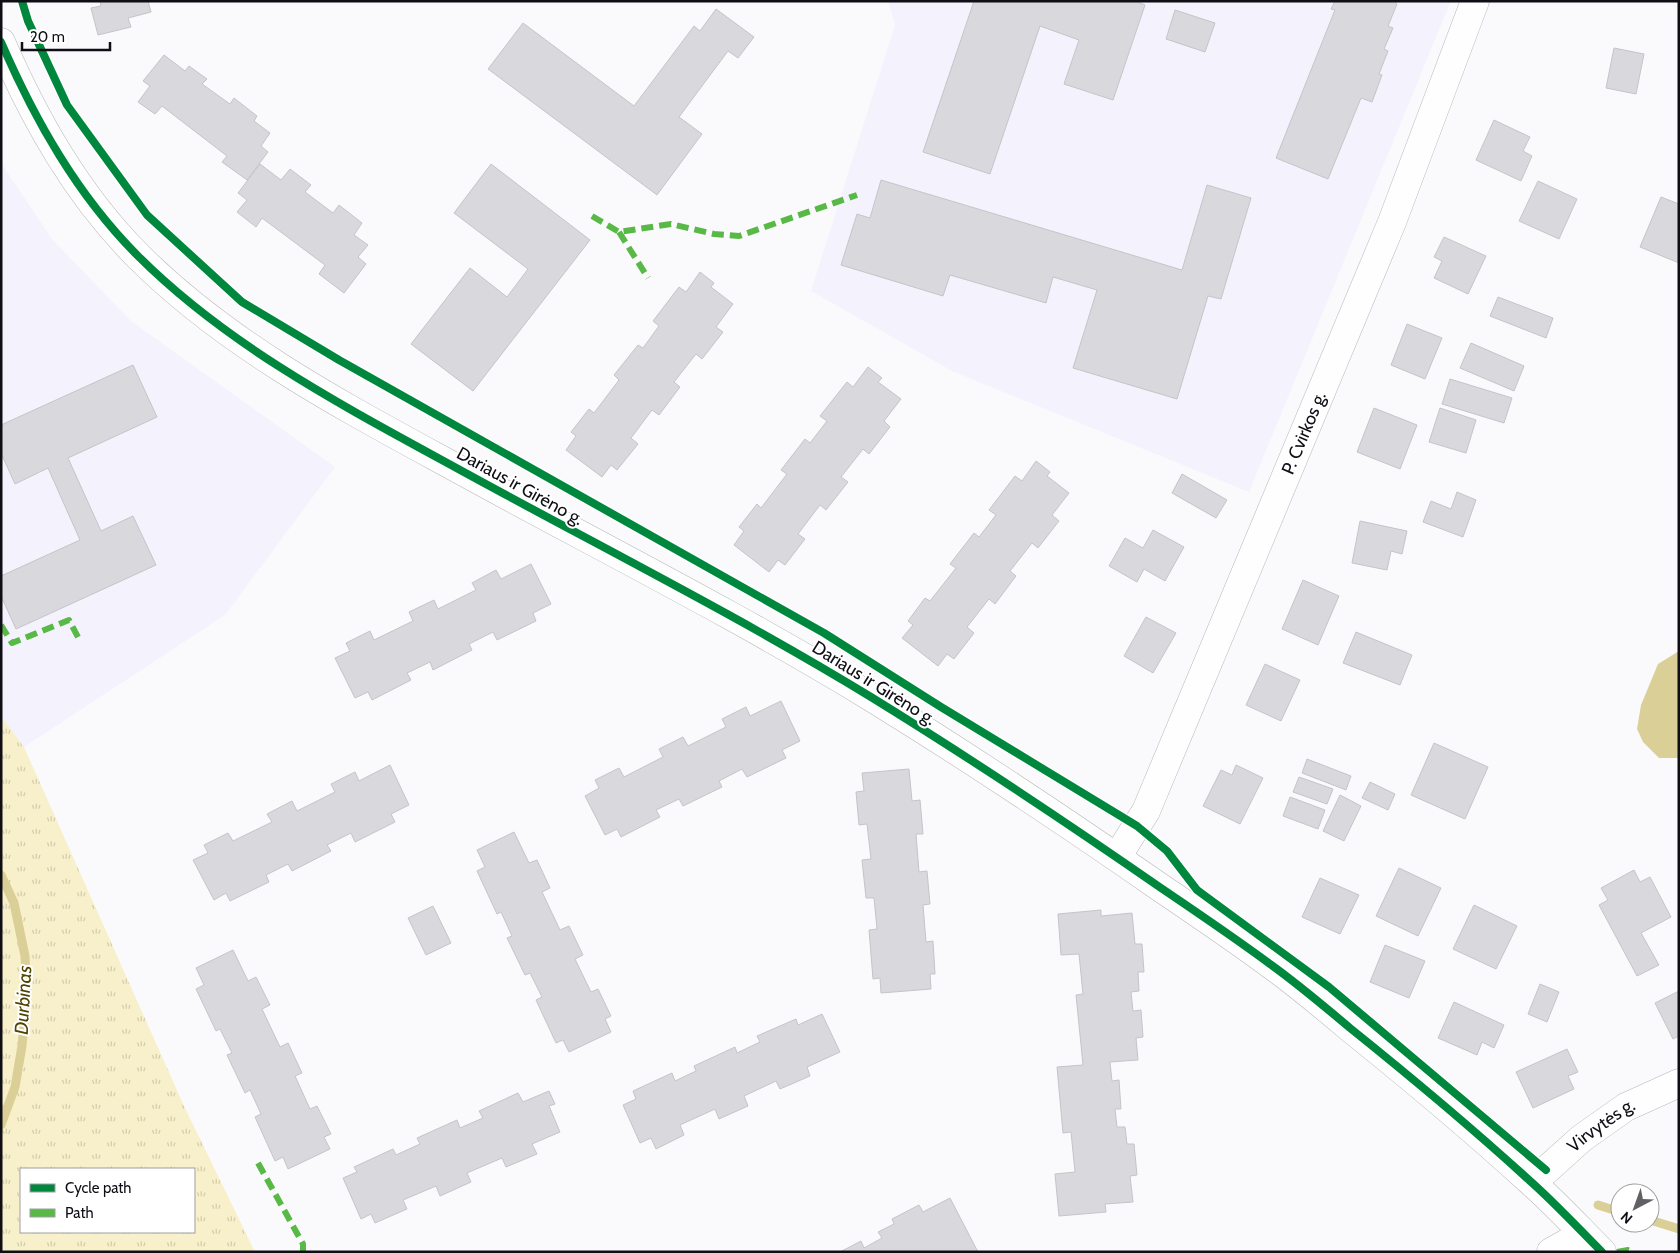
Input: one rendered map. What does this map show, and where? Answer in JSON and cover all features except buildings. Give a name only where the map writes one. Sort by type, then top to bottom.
[{"type":"street","name":"P. Cvirkos g.","points":[[1117,858],[1146,811],[1154,793],[1392,222],[1475,1]]},
{"type":"street","name":"Dariaus ir Girėno g.","points":[[1,42],[24,93],[77,184],[138,256],[217,323],[265,356],[355,412],[591,542],[718,608],[837,677],[1084,834],[1272,965],[1414,1079],[1532,1182],[1593,1243]]},
{"type":"street","name":"Virvytės g.","points":[[1532,1182],[1582,1138],[1619,1112],[1679,1082]]},
{"type":"street","points":[[1551,1252],[1593,1243]]},
{"type":"shaded area","points":[[888,1],[1451,1],[1249,492],[952,371],[811,291],[895,25]]},
{"type":"shaded area","points":[[1,163],[52,239],[131,321],[335,467],[225,615],[24,747],[1,716]]},
{"type":"shaded area","points":[[1679,651],[1679,758],[1659,758],[1643,742],[1637,729],[1641,705],[1658,664]]},
{"type":"green space","points":[[1,716],[24,747],[184,1106],[255,1252],[1,1252]]},
{"type":"waterway","name":"Durbinas","points":[[1,875],[14,903],[25,956],[27,993],[22,1046],[15,1087],[1,1125]]},
{"type":"waterway","points":[[1598,1205],[1610,1209]]},
{"type":"waterway","points":[[1660,1223],[1679,1229]]},
{"type":"marked path","points":[[592,216],[619,232],[671,224],[714,234],[739,236],[857,195]]},
{"type":"marked path","points":[[619,232],[648,278]]},
{"type":"marked path","points":[[1,625],[12,643],[69,620],[80,641]]},
{"type":"marked path","points":[[258,1163],[303,1244],[303,1252]]},
{"type":"marked path","points":[[1617,1252],[1628,1250],[1634,1252]]},
{"type":"cycle path","points":[[22,1],[28,21],[67,105],[147,215],[242,302],[339,360],[824,633],[941,707],[1137,826],[1167,851],[1197,890],[1329,987],[1546,1170]]},
{"type":"cycle path","points":[[1,42],[43,128],[59,155],[96,208],[138,256],[172,288],[209,318],[287,371],[368,420],[715,607],[820,666],[908,720],[1054,815],[1230,935],[1301,987],[1485,1141],[1548,1197],[1602,1252]]}]
